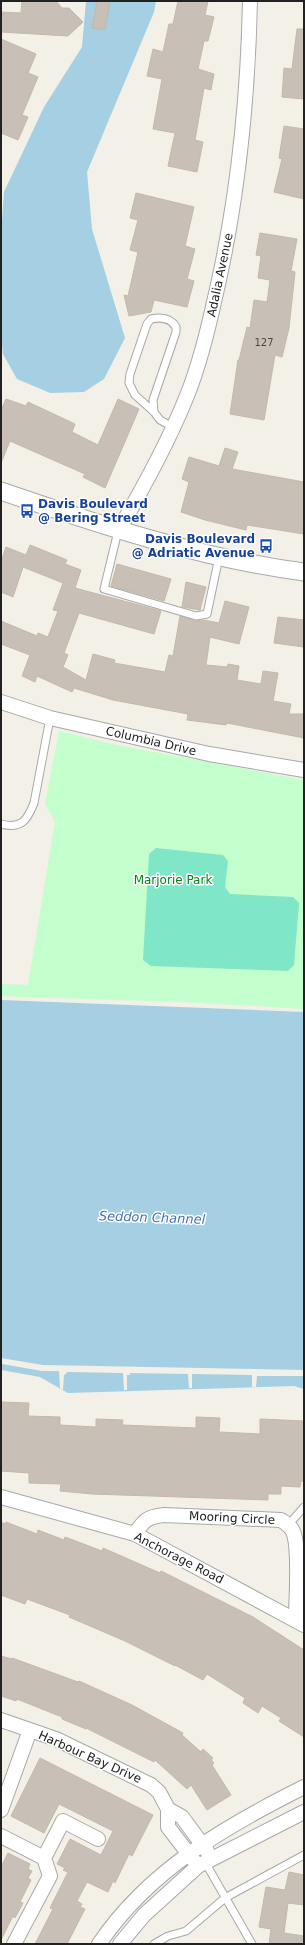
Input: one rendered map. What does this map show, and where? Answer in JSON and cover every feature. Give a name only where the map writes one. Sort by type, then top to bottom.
[{"type":"street","name":"Adalia Avenue","points":[[118,531],[137,499],[173,427],[190,387],[209,326],[235,196],[244,128],[249,58],[250,1]]},
{"type":"street","points":[[1,491],[118,531],[219,557],[304,572]]},
{"type":"street","name":"Columbia Drive","points":[[1,702],[50,718],[209,754],[304,770]]},
{"type":"street","name":"Anchorage Road","points":[[1,1497],[136,1534],[300,1622]]},
{"type":"street","name":"Mooring Circle","points":[[136,1534],[142,1523],[150,1517],[164,1515],[281,1520],[289,1524],[296,1546],[300,1622]]},
{"type":"street","name":"Harbour Bay Drive","points":[[1,1720],[83,1751],[143,1780],[159,1792],[168,1809],[168,1827],[189,1852],[204,1862]]},
{"type":"street","points":[[1,1810],[30,1730]]},
{"type":"street","points":[[99,1944],[108,1930],[140,1894],[171,1865],[202,1843],[304,1787]]},
{"type":"street","name":"Harbour Bay Drive","points":[[168,1809],[182,1817],[202,1843],[204,1862]]},
{"type":"street","points":[[120,1944],[144,1915],[204,1862],[304,1812]]},
{"type":"street","points":[[44,1858],[63,1821],[98,1839]]},
{"type":"street","points":[[1,1836],[44,1858],[50,1876],[14,1944]]},
{"type":"lane","points":[[154,412],[153,400],[176,332],[174,324],[161,318],[151,319],[147,324],[129,379],[135,395],[154,412],[160,420],[173,427]]},
{"type":"lane","points":[[118,531],[104,589],[196,616],[207,614],[219,557]]},
{"type":"lane","points":[[1,824],[13,827],[21,824],[30,814],[34,803],[50,718]]},
{"type":"lane","points":[[289,1524],[304,1507]]},
{"type":"lane","points":[[154,1944],[168,1936],[186,1931],[225,1898],[304,1854]]},
{"type":"lane","points":[[204,1862],[252,1944]]},
{"type":"green space","name":"Marjorie Park","points":[[59,731],[112,744],[304,780],[304,1009],[183,1002],[1,996],[1,984],[28,985],[55,822],[45,804]]},
{"type":"green space","points":[[156,848],[223,855],[228,861],[225,887],[230,894],[293,897],[299,903],[294,965],[288,971],[151,966],[143,960],[149,854]]},
{"type":"water","points":[[86,1],[156,1],[154,12],[87,172],[92,229],[125,338],[104,379],[84,392],[50,393],[17,379],[3,354],[1,333],[1,235],[4,192],[44,107],[82,47]]},
{"type":"water","name":"Seddon Channel","points":[[1,1000],[304,1012],[304,1389],[294,1386],[68,1393],[40,1377],[1,1370]]},
{"type":"pier","points":[[1,1358],[43,1365],[304,1370],[304,1376],[257,1376],[256,1387],[252,1387],[252,1375],[192,1374],[192,1388],[189,1388],[188,1374],[130,1373],[130,1375],[127,1375],[127,1390],[124,1390],[123,1373],[67,1372],[64,1375],[63,1390],[60,1388],[59,1371],[42,1371],[2,1364],[1,1368]]},
{"type":"building","points":[[22,1],[56,1],[62,8],[69,8],[83,22],[68,36],[1,32],[1,12],[21,13]]},
{"type":"building","points":[[97,1],[110,1],[105,30],[92,28]]},
{"type":"building","points":[[178,1],[208,1],[205,15],[214,17],[208,41],[204,41],[198,69],[214,74],[211,90],[204,88],[195,140],[203,142],[197,172],[168,166],[175,133],[153,129],[162,79],[147,76],[153,49],[163,52],[169,24],[173,24]]},
{"type":"building","points":[[297,29],[304,29],[304,99],[282,97],[284,68],[292,69]]},
{"type":"building","points":[[1,39],[36,54],[28,73],[38,77],[22,115],[28,117],[18,140],[1,133]]},
{"type":"building","points":[[284,126],[304,129],[302,140],[304,140],[304,199],[274,192],[282,159],[279,158]]},
{"type":"building","points":[[136,193],[194,207],[185,246],[195,249],[187,279],[194,281],[187,307],[154,300],[151,312],[129,316],[124,295],[128,296],[138,252],[130,250],[138,220],[130,218]]},
{"type":"building","points":[[260,233],[297,239],[291,271],[295,272],[289,328],[282,357],[275,355],[264,420],[230,414],[238,360],[247,327],[250,328],[254,300],[267,302],[270,280],[258,278],[261,256],[256,255]]},
{"type":"building","points":[[6,399],[26,406],[28,402],[75,424],[72,432],[98,445],[118,399],[139,409],[105,488],[83,477],[85,474],[10,441],[1,463],[1,410]]},
{"type":"building","points":[[225,448],[238,452],[232,469],[304,482],[304,534],[247,525],[246,530],[205,520],[181,512],[189,482],[182,479],[189,457],[219,466]]},
{"type":"building","points":[[30,545],[67,560],[65,564],[81,570],[75,588],[161,611],[154,634],[79,613],[64,653],[68,655],[63,667],[86,680],[93,654],[115,660],[114,663],[165,672],[169,655],[173,656],[180,616],[195,621],[203,620],[219,623],[225,601],[249,607],[239,644],[210,637],[206,665],[227,667],[228,664],[239,666],[237,680],[261,684],[263,671],[278,673],[273,701],[291,704],[289,714],[304,714],[304,738],[227,723],[226,725],[187,720],[188,714],[113,700],[74,688],[72,692],[37,676],[35,682],[22,676],[30,655],[1,644],[1,621],[37,636],[38,633],[48,637],[58,611],[53,610],[63,583],[23,567],[13,597],[1,592],[1,562],[6,547],[26,555]]},
{"type":"building","points":[[117,564],[171,579],[164,601],[111,586]]},
{"type":"building","points":[[186,582],[206,587],[200,610],[182,607]]},
{"type":"building","points":[[278,617],[304,620],[304,647],[274,643]]},
{"type":"building","points":[[1,1402],[29,1403],[28,1416],[60,1417],[60,1425],[96,1427],[96,1419],[123,1420],[122,1425],[196,1428],[196,1417],[220,1418],[219,1432],[260,1434],[260,1419],[304,1421],[304,1481],[301,1481],[300,1487],[281,1486],[281,1494],[268,1494],[268,1500],[92,1494],[60,1491],[61,1484],[29,1483],[29,1473],[1,1471]]},
{"type":"building","points":[[1,1522],[5,1524],[6,1522],[37,1534],[38,1530],[64,1540],[65,1537],[102,1551],[103,1548],[160,1573],[161,1571],[253,1617],[304,1650],[304,1737],[279,1721],[281,1718],[262,1706],[258,1713],[243,1703],[245,1698],[207,1674],[203,1680],[125,1641],[69,1617],[70,1615],[27,1599],[25,1604],[1,1595]]},
{"type":"building","points":[[1,1656],[12,1658],[78,1682],[79,1681],[132,1705],[183,1733],[182,1735],[201,1752],[203,1749],[213,1758],[211,1760],[214,1763],[212,1765],[231,1795],[207,1810],[191,1785],[187,1789],[155,1760],[154,1762],[86,1728],[62,1719],[62,1717],[17,1699],[16,1701],[1,1696]]},
{"type":"building","points":[[40,1758],[153,1815],[132,1856],[129,1854],[115,1883],[113,1881],[108,1892],[87,1882],[77,1901],[82,1904],[80,1907],[85,1909],[67,1944],[35,1944],[53,1909],[50,1908],[68,1872],[63,1870],[65,1868],[57,1864],[70,1839],[101,1855],[113,1831],[59,1804],[44,1833],[11,1816]]},
{"type":"building","points":[[8,1853],[30,1864],[28,1869],[32,1871],[28,1878],[31,1880],[20,1902],[23,1903],[15,1918],[13,1916],[1,1940],[1,1867]]},
{"type":"building","points":[[289,1872],[304,1875],[304,1905],[288,1903],[284,1933],[304,1936],[304,1944],[269,1944],[271,1929],[259,1927],[266,1887],[285,1890]]},
{"type":"place","name":"Davis Boulevard @ Bering Street","points":[[27,511]]},
{"type":"place","name":"Davis Boulevard @ Adriatic Avenue","points":[[266,546]]}]
